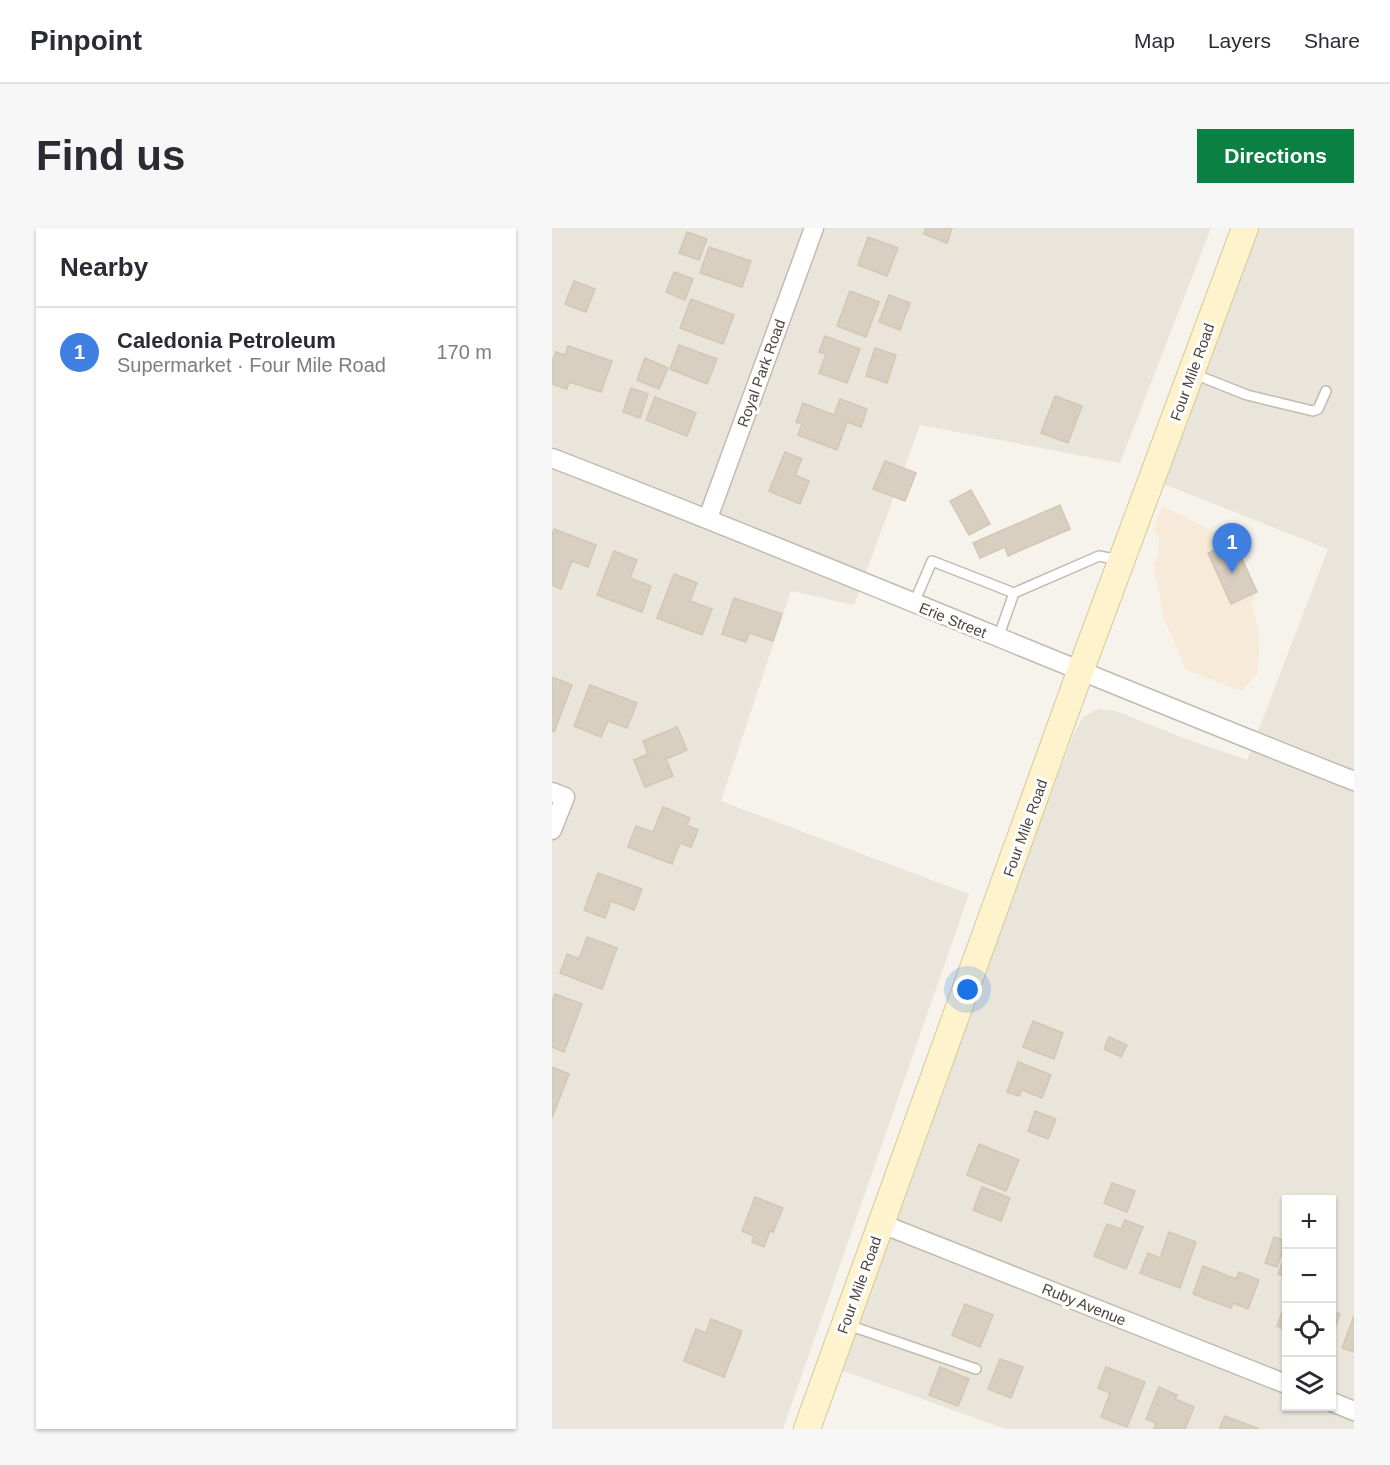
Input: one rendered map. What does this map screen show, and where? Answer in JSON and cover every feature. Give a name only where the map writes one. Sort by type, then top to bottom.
[{"type":"main road","name":"Four Mile Road","points":[[807,1429],[1080,672],[1245,228]]},
{"type":"street","name":"Royal Park Road","points":[[708,518],[814,228]]},
{"type":"street","name":"Erie Street","points":[[552,458],[708,518],[1080,672],[1354,781]]},
{"type":"street","points":[[552,830],[558,794]]},
{"type":"street","name":"Ruby Avenue","points":[[882,1224],[1282,1382]]},
{"type":"street","points":[[1336,1404],[1354,1411]]},
{"type":"lane","points":[[1192,373],[1247,395],[1313,411],[1318,409],[1326,391]]},
{"type":"lane","points":[[914,603],[932,561],[1014,593],[1099,556],[1122,560]]},
{"type":"lane","points":[[998,638],[1014,593]]},
{"type":"lane","points":[[845,1324],[976,1369]]},
{"type":"shaded area","points":[[552,228],[1211,228],[1120,463],[920,425],[854,605],[791,591],[721,801],[969,894],[783,1429],[552,1429]]},
{"type":"shaded area","points":[[1254,228],[1354,228],[1354,1429],[1006,1429],[841,1370],[1037,830],[1074,734],[1083,717],[1098,709],[1116,711],[1247,760],[1328,549],[1161,483]]},
{"type":"shaded area","points":[[1162,506],[1234,541],[1257,592],[1252,604],[1260,637],[1257,674],[1241,691],[1186,670],[1164,618],[1153,564],[1158,558],[1159,537],[1153,531]]},
{"type":"building","points":[[926,228],[952,228],[947,243],[924,234]]},
{"type":"building","points":[[687,232],[707,239],[699,260],[679,253]]},
{"type":"building","points":[[868,237],[898,248],[887,276],[858,265]]},
{"type":"building","points":[[709,247],[751,261],[742,287],[700,273]]},
{"type":"building","points":[[674,272],[693,279],[685,300],[666,292]]},
{"type":"building","points":[[574,281],[595,289],[586,312],[565,304]]},
{"type":"building","points":[[850,291],[879,302],[866,337],[837,326]]},
{"type":"building","points":[[889,295],[910,303],[900,330],[879,322]]},
{"type":"building","points":[[691,299],[734,315],[723,344],[680,328]]},
{"type":"building","points":[[825,336],[860,349],[847,383],[819,373],[826,354],[819,352]]},
{"type":"building","points":[[679,345],[717,359],[707,384],[670,369]]},
{"type":"building","points":[[568,346],[612,361],[601,392],[569,382],[567,389],[552,384],[552,362],[556,352],[565,355]]},
{"type":"building","points":[[875,348],[896,355],[887,383],[866,376]]},
{"type":"building","points":[[645,358],[668,368],[659,389],[637,380]]},
{"type":"building","points":[[631,388],[648,394],[640,418],[623,412]]},
{"type":"building","points":[[1055,396],[1082,406],[1068,443],[1041,433]]},
{"type":"building","points":[[655,397],[696,413],[687,436],[646,420]]},
{"type":"building","points":[[840,399],[867,409],[861,427],[847,422],[837,450],[798,435],[802,424],[796,422],[803,403],[834,415]]},
{"type":"building","points":[[785,452],[802,459],[795,475],[809,481],[800,504],[769,491]]},
{"type":"building","points":[[885,461],[916,473],[905,501],[873,489]]},
{"type":"building","points":[[971,490],[990,524],[969,535],[950,501]]},
{"type":"building","points":[[1060,505],[1070,529],[1008,556],[1005,547],[980,558],[973,543]]},
{"type":"building","points":[[554,529],[596,545],[588,567],[572,561],[561,589],[552,585]]},
{"type":"building","points":[[1234,541],[1257,592],[1231,604],[1208,553]]},
{"type":"building","points":[[614,551],[637,560],[630,578],[651,586],[642,612],[597,595]]},
{"type":"building","points":[[674,574],[697,583],[690,601],[712,609],[702,635],[657,618]]},
{"type":"building","points":[[734,598],[782,614],[773,641],[749,633],[746,642],[722,634]]},
{"type":"building","points":[[552,677],[572,685],[554,732],[552,731]]},
{"type":"building","points":[[590,685],[637,703],[627,728],[608,721],[601,737],[574,726]]},
{"type":"building","points":[[677,727],[687,750],[666,759],[673,776],[645,787],[634,760],[648,754],[643,741]]},
{"type":"building","points":[[663,807],[690,818],[687,825],[698,830],[691,847],[680,843],[672,864],[628,847],[636,826],[653,832]]},
{"type":"building","points":[[598,873],[642,889],[634,910],[611,901],[605,918],[584,910]]},
{"type":"building","points":[[587,937],[617,948],[602,989],[560,973],[567,954],[579,959]]},
{"type":"building","points":[[555,994],[582,1004],[564,1052],[552,1047],[552,1001]]},
{"type":"building","points":[[1033,1021],[1063,1033],[1054,1059],[1023,1047]]},
{"type":"building","points":[[1109,1037],[1127,1045],[1121,1057],[1104,1049]]},
{"type":"building","points":[[1018,1062],[1051,1075],[1042,1098],[1022,1090],[1019,1096],[1007,1092]]},
{"type":"building","points":[[552,1067],[569,1074],[552,1118]]},
{"type":"building","points":[[1035,1111],[1056,1119],[1048,1139],[1028,1131]]},
{"type":"building","points":[[979,1144],[1019,1160],[1006,1191],[967,1175]]},
{"type":"building","points":[[1112,1183],[1135,1191],[1127,1212],[1104,1203]]},
{"type":"building","points":[[982,1187],[1010,1198],[1001,1221],[973,1210]]},
{"type":"building","points":[[755,1197],[783,1208],[764,1247],[752,1242],[754,1236],[742,1231]]},
{"type":"building","points":[[1125,1220],[1143,1227],[1126,1269],[1094,1256],[1107,1224],[1121,1229]]},
{"type":"building","points":[[1169,1232],[1196,1242],[1180,1288],[1140,1273],[1148,1253],[1160,1258]]},
{"type":"building","points":[[1274,1237],[1282,1240],[1282,1253],[1277,1267],[1265,1263]]},
{"type":"building","points":[[1282,1264],[1282,1276],[1278,1274]]},
{"type":"building","points":[[1203,1266],[1236,1279],[1239,1272],[1259,1280],[1248,1309],[1233,1303],[1231,1308],[1193,1294]]},
{"type":"building","points":[[965,1304],[993,1315],[980,1347],[952,1335]]},
{"type":"building","points":[[1282,1312],[1282,1328],[1277,1326]]},
{"type":"building","points":[[1336,1312],[1340,1314],[1336,1325]]},
{"type":"building","points":[[1354,1316],[1354,1352],[1342,1348]]},
{"type":"building","points":[[711,1319],[742,1331],[724,1377],[684,1361],[696,1329],[706,1333]]},
{"type":"building","points":[[1000,1359],[1023,1367],[1011,1398],[988,1389]]},
{"type":"building","points":[[940,1367],[969,1379],[958,1406],[929,1395]]},
{"type":"building","points":[[1106,1367],[1145,1382],[1127,1427],[1101,1417],[1110,1393],[1098,1388]]},
{"type":"building","points":[[1159,1387],[1177,1395],[1175,1399],[1194,1407],[1185,1429],[1154,1429],[1156,1423],[1146,1419]]},
{"type":"building","points":[[1225,1416],[1259,1429],[1219,1429]]},
{"type":"place","name":"Caledonia Petroleum","points":[[1232,573]]}]
